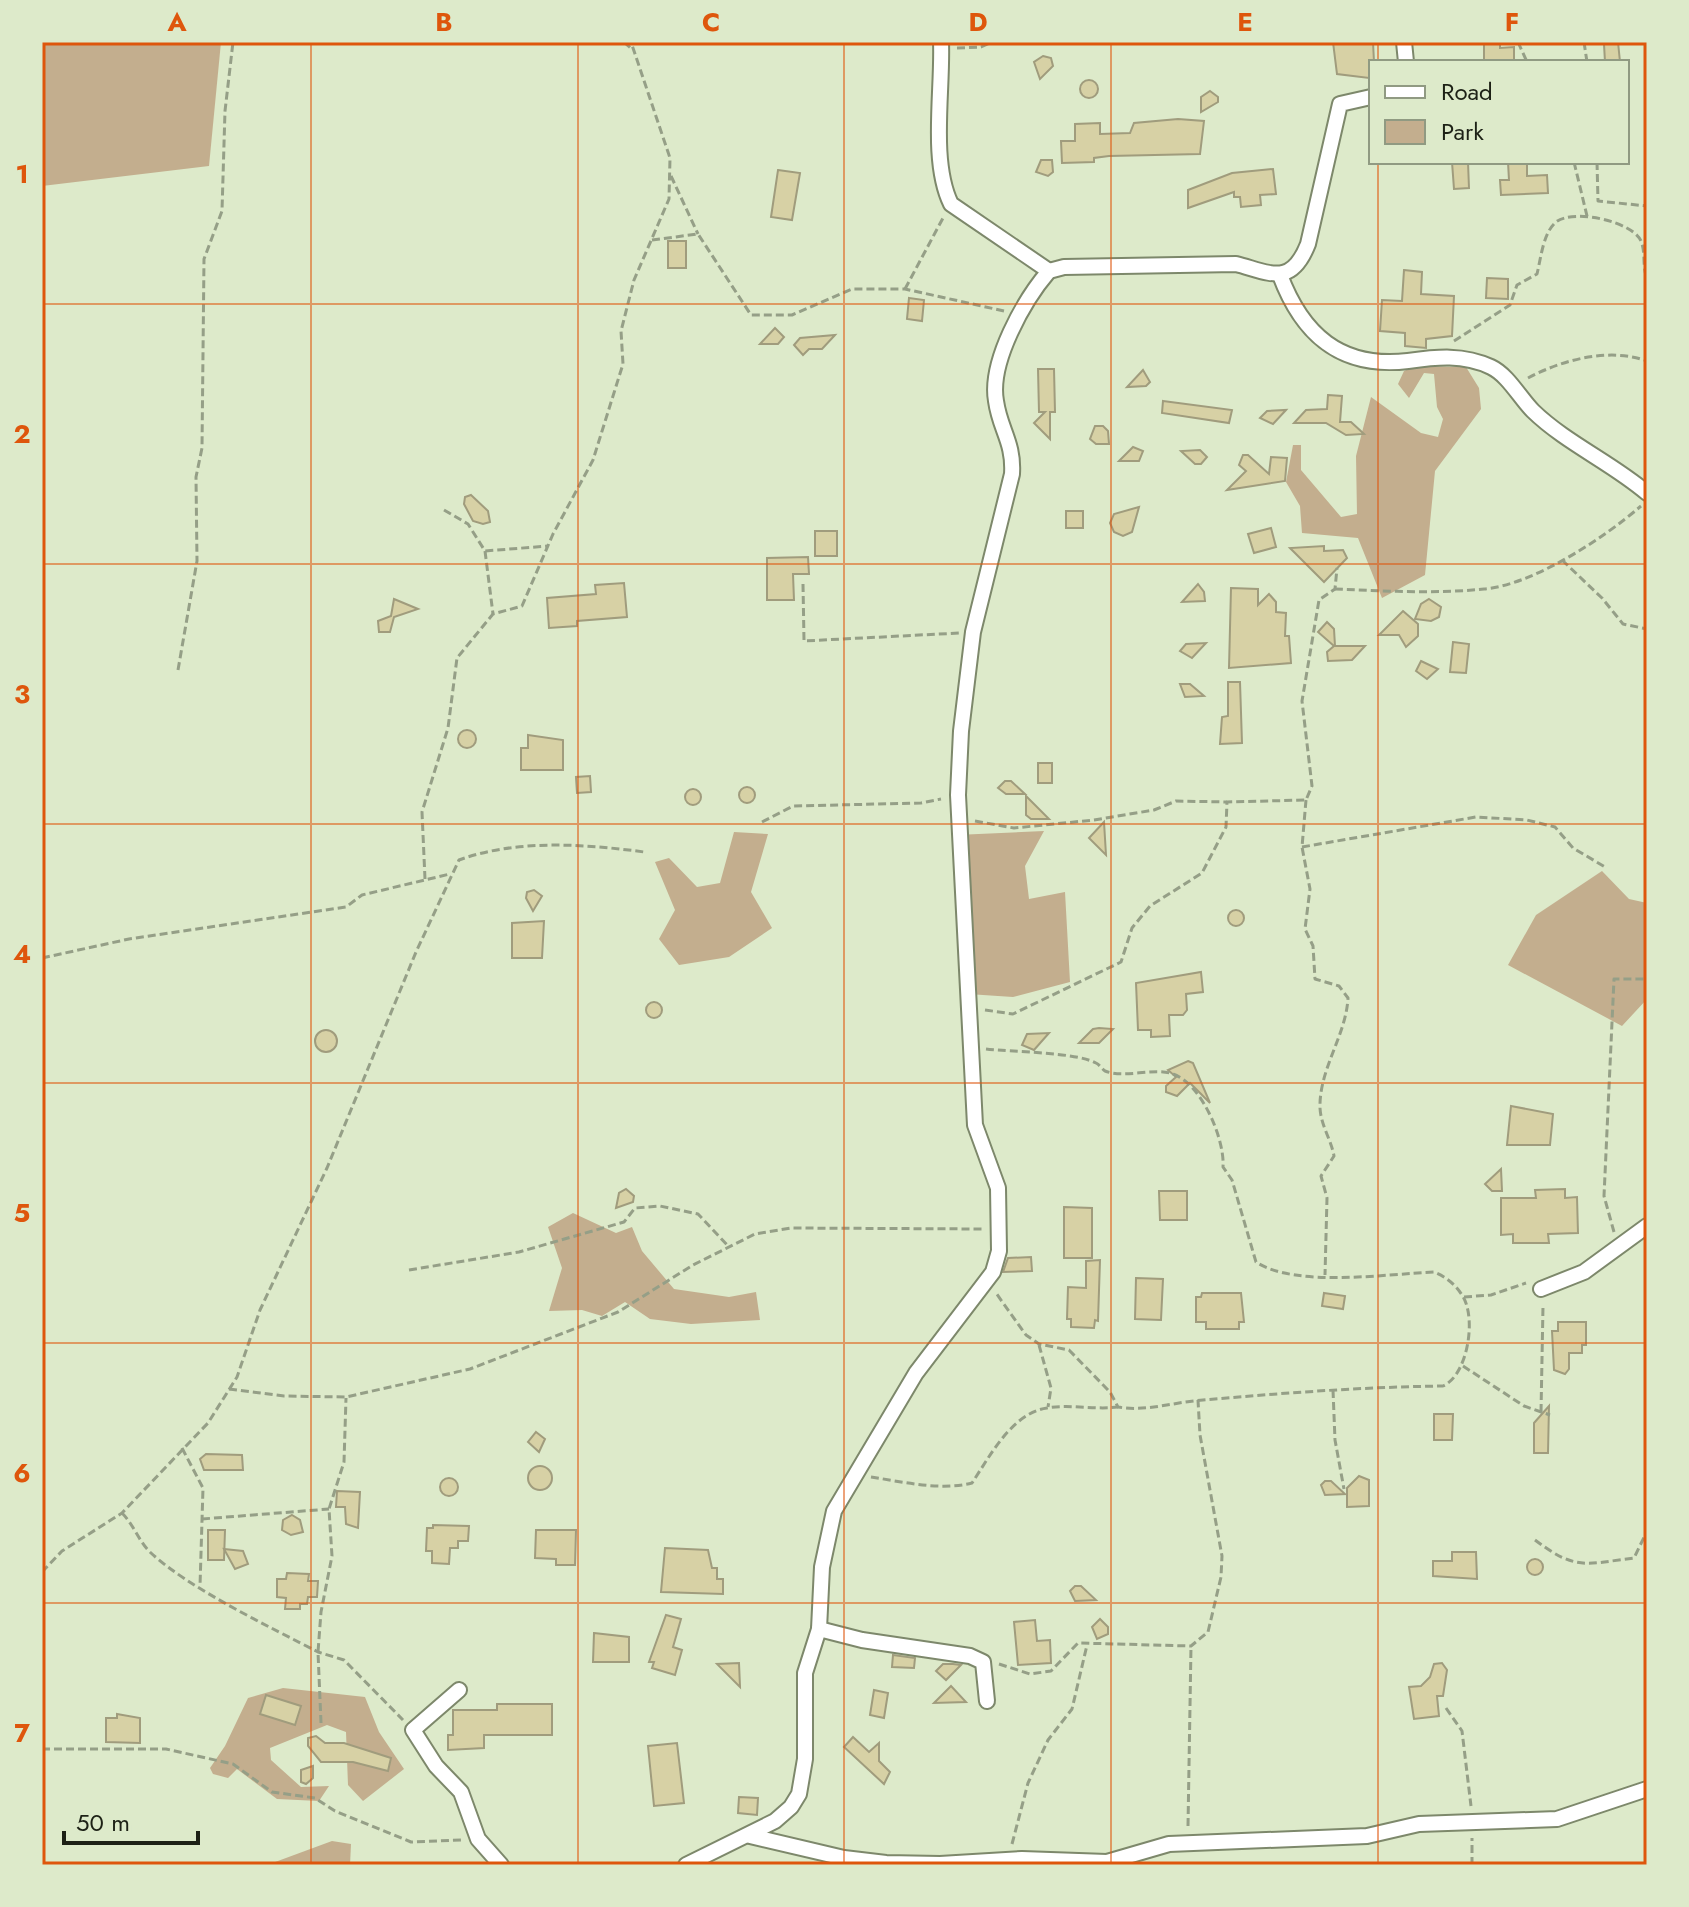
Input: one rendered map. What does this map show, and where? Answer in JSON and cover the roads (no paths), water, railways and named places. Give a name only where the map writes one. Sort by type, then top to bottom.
[{"type":"street","points":[[941,45],[941,164],[945,190],[951,204],[1049,271]]},
{"type":"street","points":[[686,1865],[750,1836],[791,1807],[799,1794],[805,1759],[805,1673],[819,1629],[827,1536],[834,1511],[916,1373],[993,1272],[1001,1230],[998,1188],[975,1125],[974,1048],[969,1008],[958,795],[961,731],[973,632],[1012,474],[1013,452],[995,401],[995,380],[1019,314],[1049,271],[1064,267],[1236,264],[1280,275],[1301,261],[1308,244],[1340,104],[1369,97]]},
{"type":"street","points":[[1280,275],[1292,307],[1312,334],[1336,349],[1370,362],[1436,356],[1463,358],[1493,368],[1534,413],[1647,493]]},
{"type":"street","points":[[1541,1289],[1584,1272],[1647,1226]]},
{"type":"street","points":[[819,1629],[862,1640],[970,1656],[983,1662],[987,1701]]},
{"type":"street","points":[[459,1690],[413,1730],[436,1766],[461,1792],[478,1839],[501,1865]]},
{"type":"street","points":[[750,1836],[844,1858],[886,1863],[1009,1860],[1107,1862],[1152,1847],[1188,1842],[1367,1836],[1419,1824],[1473,1825],[1557,1819],[1647,1789]]}]
